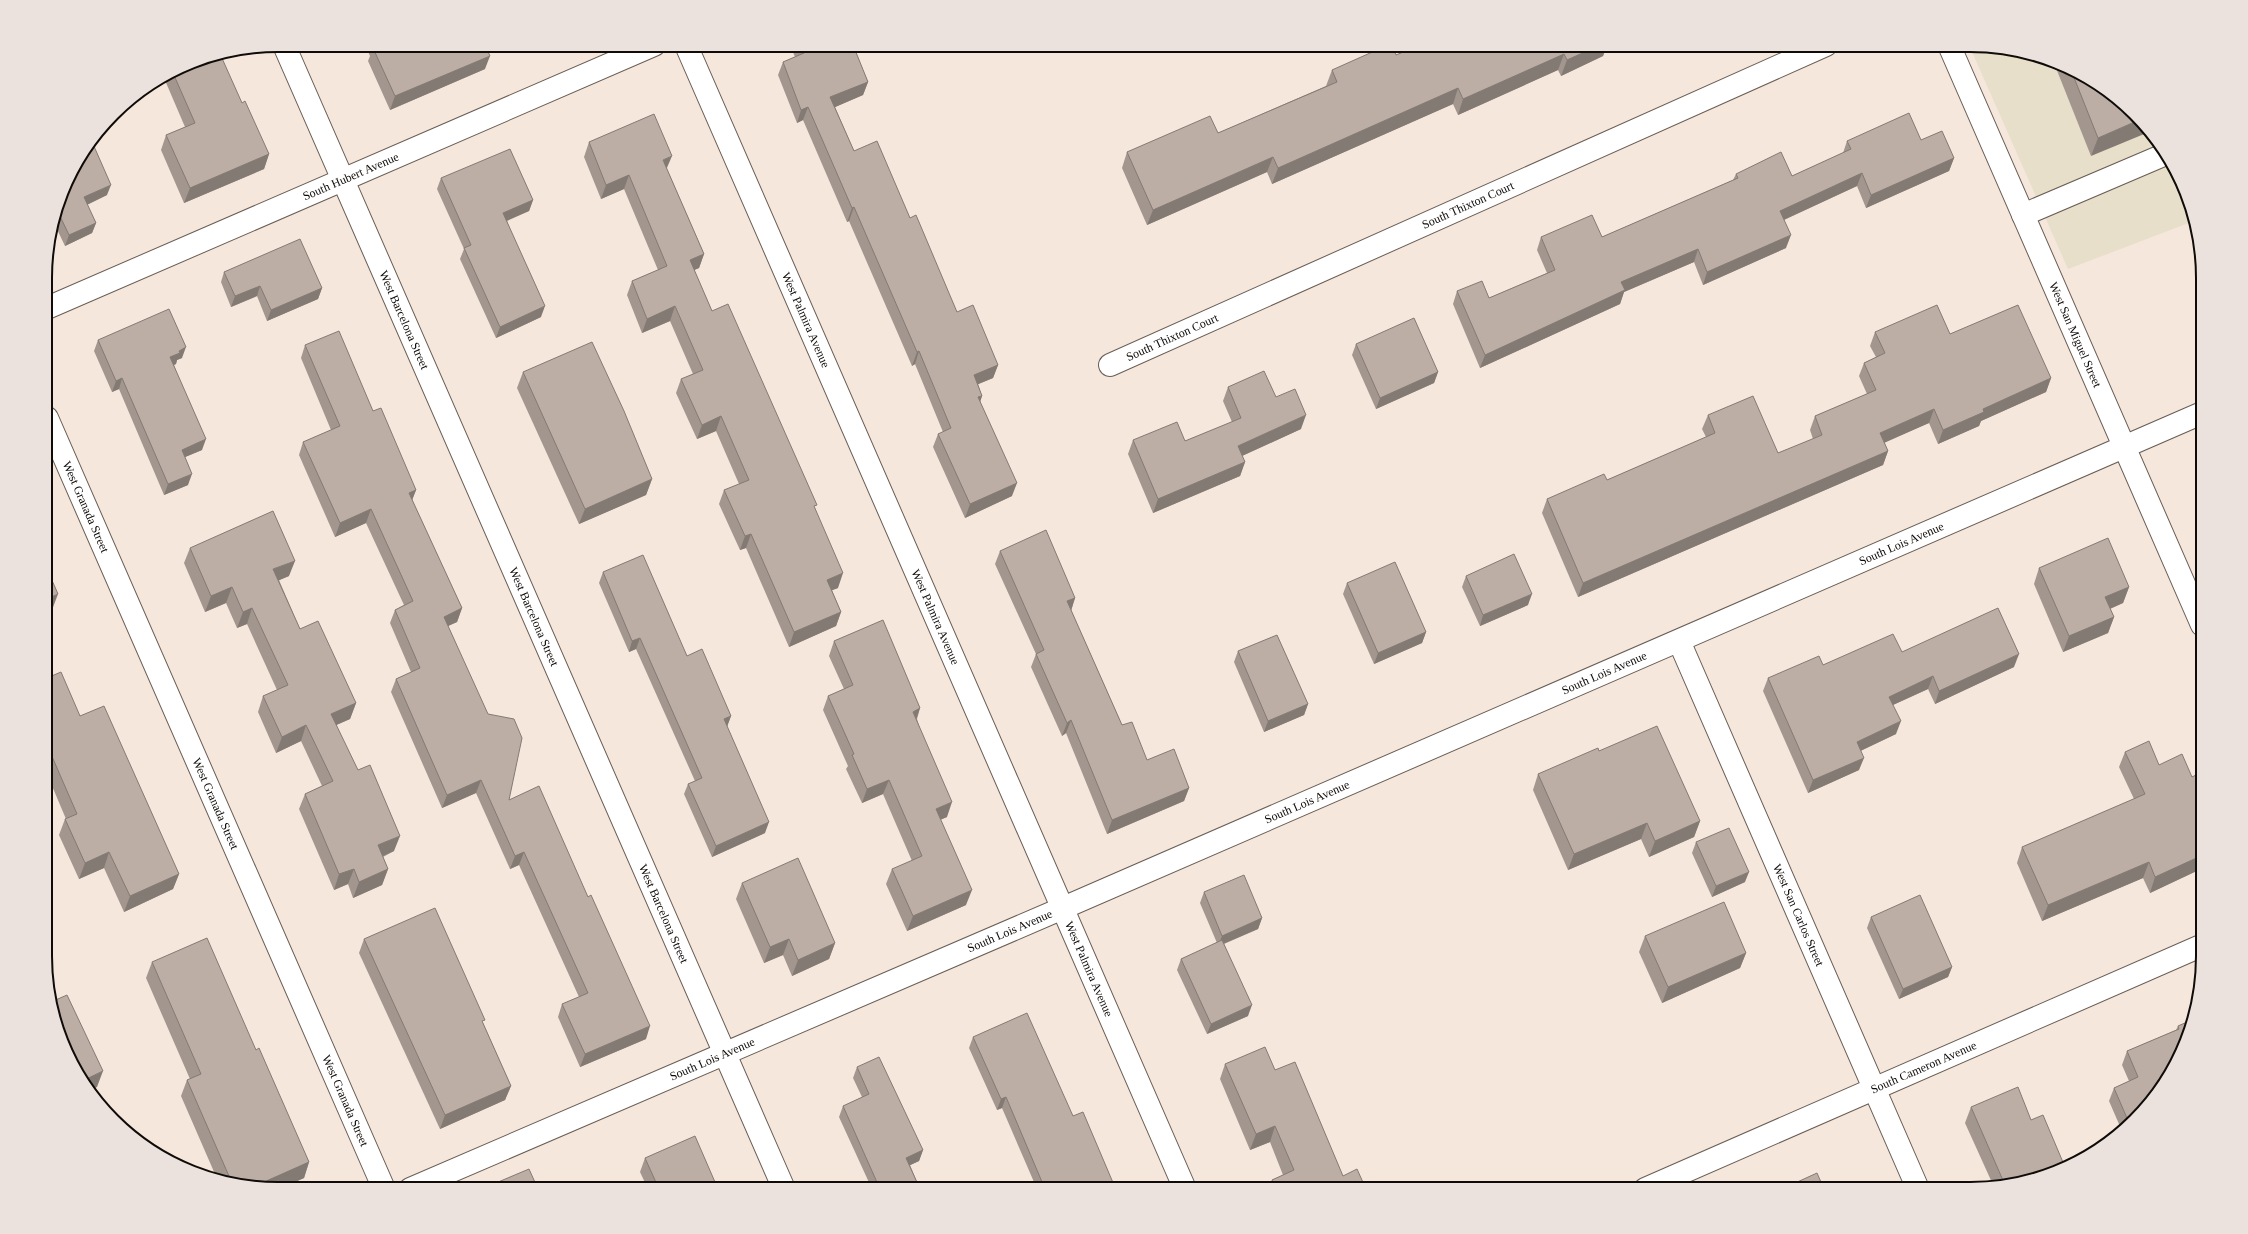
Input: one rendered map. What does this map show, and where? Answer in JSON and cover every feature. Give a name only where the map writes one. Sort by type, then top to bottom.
[{"type":"street","name":"West Barcelona Street","points":[[287,52],[781,1182]]},
{"type":"street","name":"South Hubert Avenue","points":[[52,306],[344,181],[638,52]]},
{"type":"street","name":"West Palmira Avenue","points":[[689,52],[1182,1182]]},
{"type":"street","name":"South Thixton Court","points":[[1110,365],[1810,52]]},
{"type":"street","name":"West San Miguel Street","points":[[1952,52],[2196,611]]},
{"type":"street","points":[[2023,215],[2161,156]]},
{"type":"street","name":"South Lois Avenue","points":[[426,1182],[726,1054],[1679,641],[2196,415]]},
{"type":"street","name":"West Granada Street","points":[[52,429],[381,1182]]},
{"type":"street","name":"West San Carlos Street","points":[[1679,641],[1915,1182]]},
{"type":"street","name":"South Cameron Avenue","points":[[1661,1182],[2196,948]]},
{"type":"shaded area","points":[[1972,52],[1985,52],[2014,56],[2043,64],[2070,75],[2096,90],[2119,108],[2140,129],[2158,152],[2173,178],[2184,205],[2189,223],[2068,269]]},
{"type":"building","points":[[375,52],[488,52],[490,56],[395,96]]},
{"type":"building","points":[[856,52],[868,82],[830,97],[854,151],[877,141],[910,218],[916,215],[957,312],[973,305],[998,365],[974,375],[982,396],[978,397],[1017,483],[970,504],[938,434],[951,428],[919,351],[917,352],[854,207],[852,208],[808,107],[801,110],[783,62],[804,53]]},
{"type":"building","points":[[1372,52],[1395,52],[1396,55],[1403,52],[1585,52],[1567,60],[1564,54],[1463,99],[1458,88],[1278,168],[1273,157],[1153,210],[1127,152],[1210,116],[1218,133],[1337,82],[1332,70]]},
{"type":"building","points":[[222,59],[242,103],[245,101],[269,154],[190,188],[166,135],[195,123],[175,77],[205,64]]},
{"type":"building","points":[[2074,77],[2108,99],[2134,122],[2098,138]]},
{"type":"building","points":[[1909,113],[1921,140],[1942,131],[1954,158],[1871,195],[1862,173],[1780,211],[1791,235],[1707,272],[1698,249],[1621,282],[1625,290],[1485,355],[1457,291],[1482,281],[1489,298],[1555,270],[1541,237],[1592,215],[1602,237],[1738,178],[1736,174],[1781,152],[1792,176],[1851,149],[1847,141]]},
{"type":"building","points":[[654,114],[672,156],[663,160],[704,254],[690,260],[712,311],[728,304],[817,505],[814,506],[843,573],[827,580],[841,612],[794,632],[751,534],[745,536],[724,490],[749,480],[721,416],[702,425],[681,379],[703,370],[675,306],[647,319],[632,281],[667,266],[629,175],[606,185],[589,142]]},
{"type":"building","points":[[94,147],[111,185],[84,197],[96,223],[69,235],[61,218],[64,205],[75,178]]},
{"type":"building","points":[[510,149],[533,200],[503,213],[545,306],[500,327],[464,248],[471,245],[441,178]]},
{"type":"building","points":[[300,239],[322,288],[271,310],[260,286],[235,296],[224,272]]},
{"type":"building","points":[[1937,305],[1950,334],[2018,305],[2051,378],[1983,409],[1984,412],[1943,430],[1934,409],[1880,433],[1888,451],[1583,583],[1547,499],[1604,474],[1607,480],[1715,433],[1708,415],[1753,396],[1778,453],[1822,435],[1815,416],[1876,390],[1864,363],[1885,353],[1875,332]]},
{"type":"building","points":[[169,309],[186,347],[179,351],[180,353],[170,357],[206,439],[182,450],[192,474],[168,484],[122,378],[116,381],[98,340]]},
{"type":"building","points":[[1414,318],[1438,372],[1380,398],[1356,344]]},
{"type":"building","points":[[339,331],[373,411],[381,408],[416,490],[409,493],[462,608],[444,617],[488,714],[514,719],[522,738],[509,800],[539,786],[588,897],[591,895],[650,1026],[585,1054],[562,1004],[588,993],[524,852],[515,856],[481,780],[447,795],[396,679],[420,668],[395,610],[413,601],[371,509],[340,523],[303,442],[340,426],[305,345]]},
{"type":"building","points":[[592,342],[624,411],[652,479],[585,509],[523,372]]},
{"type":"building","points":[[1264,371],[1276,397],[1295,389],[1306,415],[1238,446],[1245,462],[1158,499],[1133,440],[1177,422],[1185,441],[1241,418],[1228,387]]},
{"type":"building","points":[[273,511],[295,561],[273,569],[300,629],[318,621],[356,703],[331,714],[358,770],[370,765],[400,836],[378,845],[388,869],[359,882],[354,869],[339,874],[305,794],[333,781],[306,725],[282,737],[263,696],[288,685],[252,608],[243,612],[232,587],[211,596],[190,548]]},
{"type":"building","points":[[1046,530],[1075,598],[1067,601],[1122,725],[1132,722],[1147,760],[1174,749],[1189,788],[1112,820],[1071,720],[1067,723],[1036,654],[1044,650],[1000,551]]},
{"type":"building","points":[[2108,538],[2129,587],[2105,597],[2114,617],[2069,636],[2039,568]]},
{"type":"building","points":[[1514,554],[1532,594],[1483,615],[1466,576]]},
{"type":"building","points":[[643,555],[687,656],[702,649],[731,716],[724,719],[769,822],[716,846],[688,784],[702,778],[640,638],[632,641],[603,572]]},
{"type":"building","points":[[1395,562],[1426,632],[1378,653],[1347,583]]},
{"type":"building","points":[[52,580],[58,594],[52,597]]},
{"type":"building","points":[[1998,608],[2019,654],[1939,691],[1933,676],[1889,697],[1901,721],[1857,742],[1864,758],[1813,780],[1768,678],[1819,656],[1823,665],[1893,634],[1902,652]]},
{"type":"building","points":[[883,620],[920,708],[913,712],[952,802],[936,809],[972,890],[913,916],[892,869],[922,856],[889,780],[867,789],[852,755],[854,754],[828,696],[853,685],[834,641]]},
{"type":"building","points":[[1277,635],[1308,704],[1268,721],[1238,651]]},
{"type":"building","points":[[61,672],[80,716],[104,706],[179,874],[130,896],[109,852],[85,863],[65,819],[77,814],[52,756],[52,676]]},
{"type":"building","points":[[1657,726],[1700,821],[1655,841],[1647,823],[1574,854],[1538,774],[1598,748],[1599,751]]},
{"type":"building","points":[[2149,741],[2159,765],[2182,754],[2192,777],[2196,775],[2196,858],[2155,877],[2149,862],[2048,905],[2022,847],[2145,794],[2125,752]]},
{"type":"building","points":[[1729,828],[1749,872],[1716,886],[1696,842]]},
{"type":"building","points":[[798,858],[835,943],[798,960],[789,939],[770,947],[742,883]]},
{"type":"building","points":[[1244,875],[1262,918],[1222,936],[1204,892]]},
{"type":"building","points":[[1920,895],[1952,967],[1903,989],[1871,917]]},
{"type":"building","points":[[1724,902],[1746,953],[1668,987],[1645,936]]},
{"type":"building","points":[[435,908],[485,1020],[482,1021],[511,1086],[445,1115],[364,939]]},
{"type":"building","points":[[207,938],[256,1050],[259,1048],[309,1162],[264,1182],[229,1177],[187,1080],[201,1074],[152,962]]},
{"type":"building","points":[[1222,940],[1252,1005],[1211,1024],[1181,959]]},
{"type":"building","points":[[67,995],[103,1071],[88,1078],[69,1042],[56,1000]]},
{"type":"building","points":[[1027,1013],[1073,1116],[1083,1112],[1113,1182],[1042,1182],[1006,1097],[1001,1099],[973,1037]]},
{"type":"building","points":[[2186,1023],[2179,1042],[2166,1069],[2149,1094],[2127,1119],[2114,1088],[2138,1077],[2127,1051],[2179,1029],[2178,1026]]},
{"type":"building","points":[[1265,1047],[1275,1070],[1295,1062],[1343,1176],[1357,1169],[1363,1182],[1273,1182],[1272,1180],[1294,1170],[1275,1126],[1256,1134],[1225,1064]]},
{"type":"building","points":[[879,1057],[923,1150],[906,1158],[917,1182],[877,1182],[843,1106],[869,1094],[857,1067]]},
{"type":"building","points":[[2018,1087],[2031,1120],[2043,1115],[2063,1162],[2043,1170],[2003,1180],[1971,1107]]},
{"type":"building","points":[[695,1136],[715,1182],[656,1182],[645,1158]]},
{"type":"building","points":[[529,1169],[535,1182],[498,1182]]},
{"type":"building","points":[[1817,1173],[1821,1182],[1797,1182]]}]
